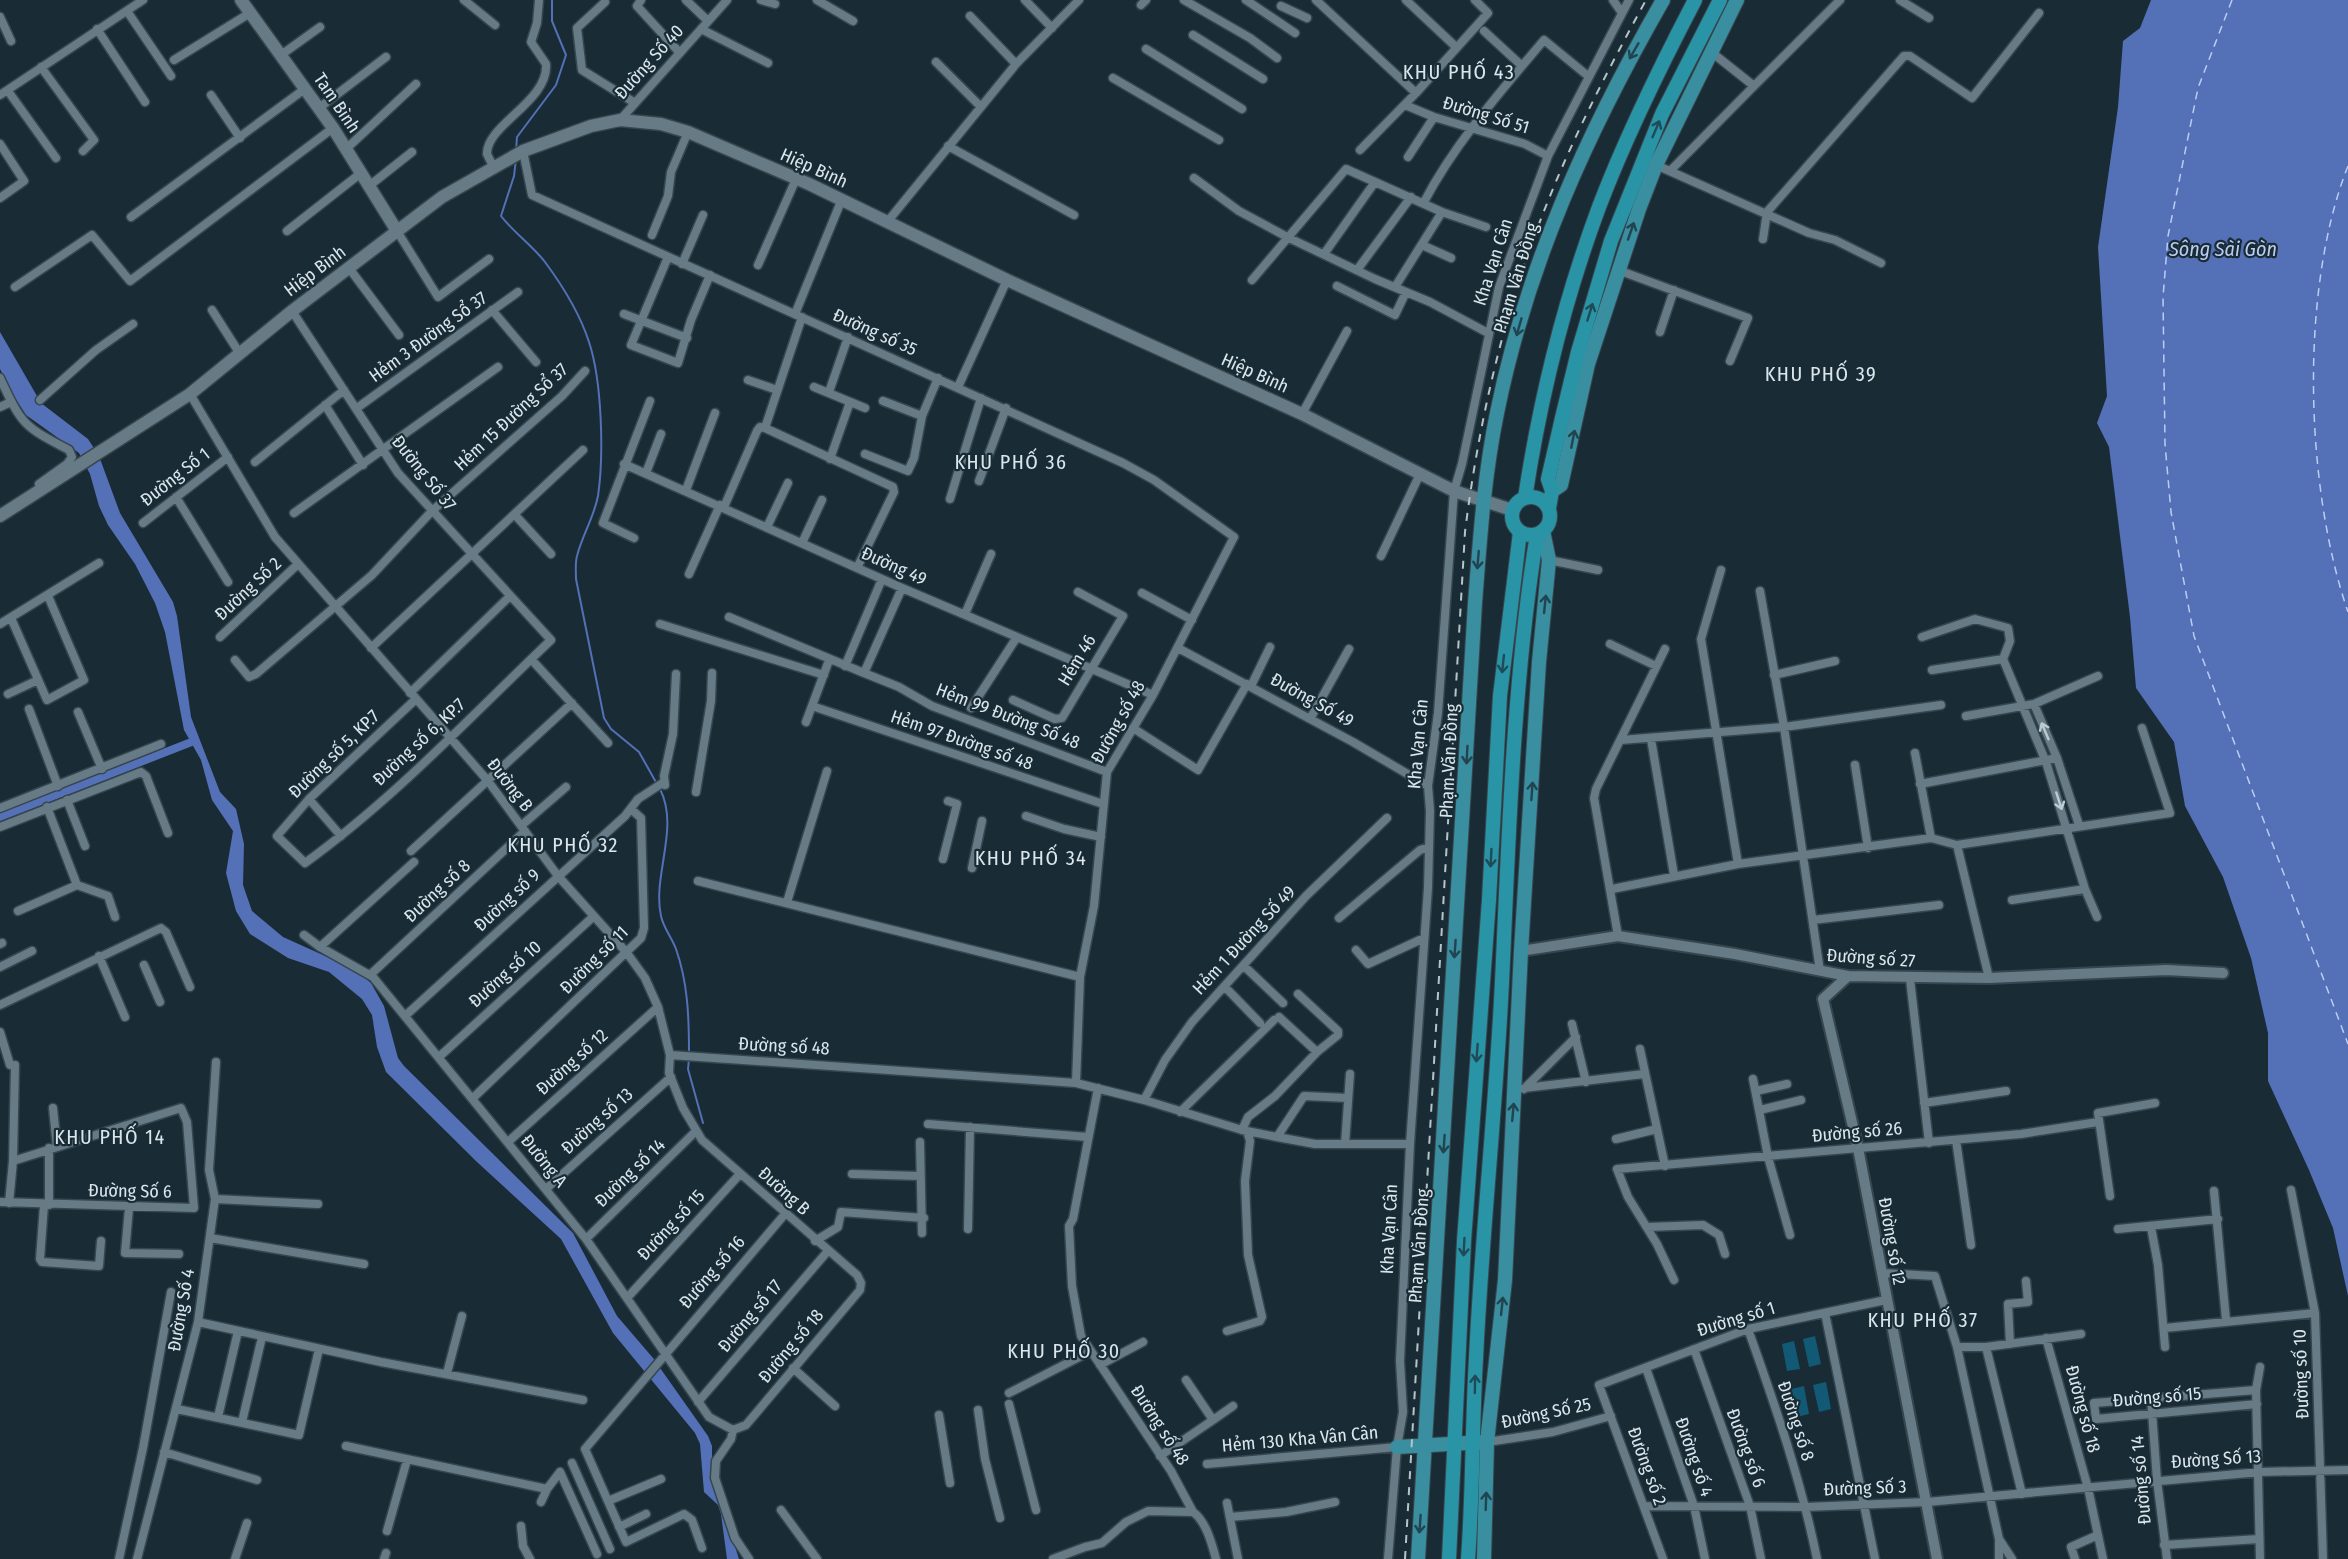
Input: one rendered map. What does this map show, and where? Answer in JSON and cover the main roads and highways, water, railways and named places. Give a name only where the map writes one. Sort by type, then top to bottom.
[{"type":"highway","points":[[1525,498],[1531,451],[1551,363],[1586,245],[1626,142],[1695,0]]},
{"type":"highway","points":[[1468,1559],[1481,1442],[1476,1360],[1502,983],[1510,818],[1525,625],[1540,533],[1550,520],[1548,508],[1552,491],[1548,479],[1562,418],[1611,240],[1662,114],[1720,0]]},
{"type":"highway","points":[[1540,533],[1520,532],[1513,524],[1512,510],[1518,501],[1525,498],[1539,499],[1548,508]]},
{"type":"highway","points":[[1449,1559],[1464,1241],[1489,900],[1500,696],[1509,605],[1520,532]]},
{"type":"main road","name":"Tam Bình","points":[[241,0],[320,108],[397,231]]},
{"type":"main road","name":"Phạm Văn Đồng","points":[[1418,1559],[1483,502],[1497,413],[1509,361],[1550,225],[1626,64],[1663,0]]},
{"type":"main road","points":[[1552,491],[1561,485],[1570,456],[1588,364],[1618,270],[1656,165],[1737,0]]},
{"type":"main road","name":"Hiệp Bình","points":[[0,516],[190,394],[292,311],[442,197],[520,152],[591,126],[620,120],[654,123],[688,132],[842,199],[1006,280],[1302,414],[1454,491],[1512,510]]},
{"type":"main road","points":[[1484,1559],[1481,1442],[1505,1280],[1519,1089],[1521,951],[1539,662],[1549,560],[1540,533]]},
{"type":"main road","points":[[1397,1447],[1481,1442]]},
{"type":"water","name":"Sông Sài Gòn","points":[[2151,0],[2348,0],[2348,1296],[2333,1228],[2268,1081],[2268,1033],[2251,958],[2223,877],[2185,806],[2174,742],[2136,688],[2130,617],[2109,447],[2097,423],[2107,396],[2098,247],[2118,107],[2123,41],[2140,28]]},
{"type":"water","points":[[0,332],[41,403],[88,439],[99,456],[120,513],[173,602],[191,717],[220,792],[236,809],[244,844],[243,885],[252,911],[283,937],[354,969],[371,983],[384,1006],[398,1058],[404,1066],[573,1233],[617,1316],[653,1358],[708,1436],[712,1446],[712,1474],[739,1559],[727,1559],[718,1505],[704,1492],[700,1444],[695,1433],[613,1333],[561,1239],[477,1162],[386,1072],[377,1047],[372,1015],[362,999],[329,972],[288,958],[250,934],[236,911],[226,873],[233,831],[212,800],[201,760],[184,730],[165,632],[155,603],[135,564],[108,525],[99,506],[90,474],[79,453],[26,415],[15,398],[0,369]]},
{"type":"waterway","points":[[516,151],[517,137],[556,85],[566,55],[552,21],[552,0]]},
{"type":"waterway","points":[[516,159],[514,176],[501,216],[540,256],[576,310],[589,342],[597,377],[601,418],[600,479],[596,504],[576,559],[576,579],[604,718],[611,729],[639,752],[657,784]]},
{"type":"waterway","points":[[0,817],[194,741]]},
{"type":"waterway","points":[[660,789],[665,804],[667,836],[659,901],[662,920],[676,949],[683,975],[688,1014],[689,1053]]},
{"type":"waterway","points":[[689,1059],[688,1069],[703,1123]]},
{"type":"railway","points":[[1405,1559],[1465,532],[1471,490],[1496,364],[1533,241],[1582,124],[1646,0]]},
{"type":"district","name":"KHU PHỐ 43","points":[[1459,72]]},
{"type":"district","name":"KHU PHỐ 39","points":[[1821,374]]},
{"type":"district","name":"KHU PHỐ 36","points":[[1011,462]]},
{"type":"district","name":"KHU PHỐ 32","points":[[563,845]]},
{"type":"district","name":"KHU PHỐ 34","points":[[1031,858]]},
{"type":"district","name":"KHU PHỐ 14","points":[[110,1137]]},
{"type":"district","name":"KHU PHỐ 37","points":[[1923,1320]]},
{"type":"district","name":"KHU PHỐ 30","points":[[1064,1351]]}]
